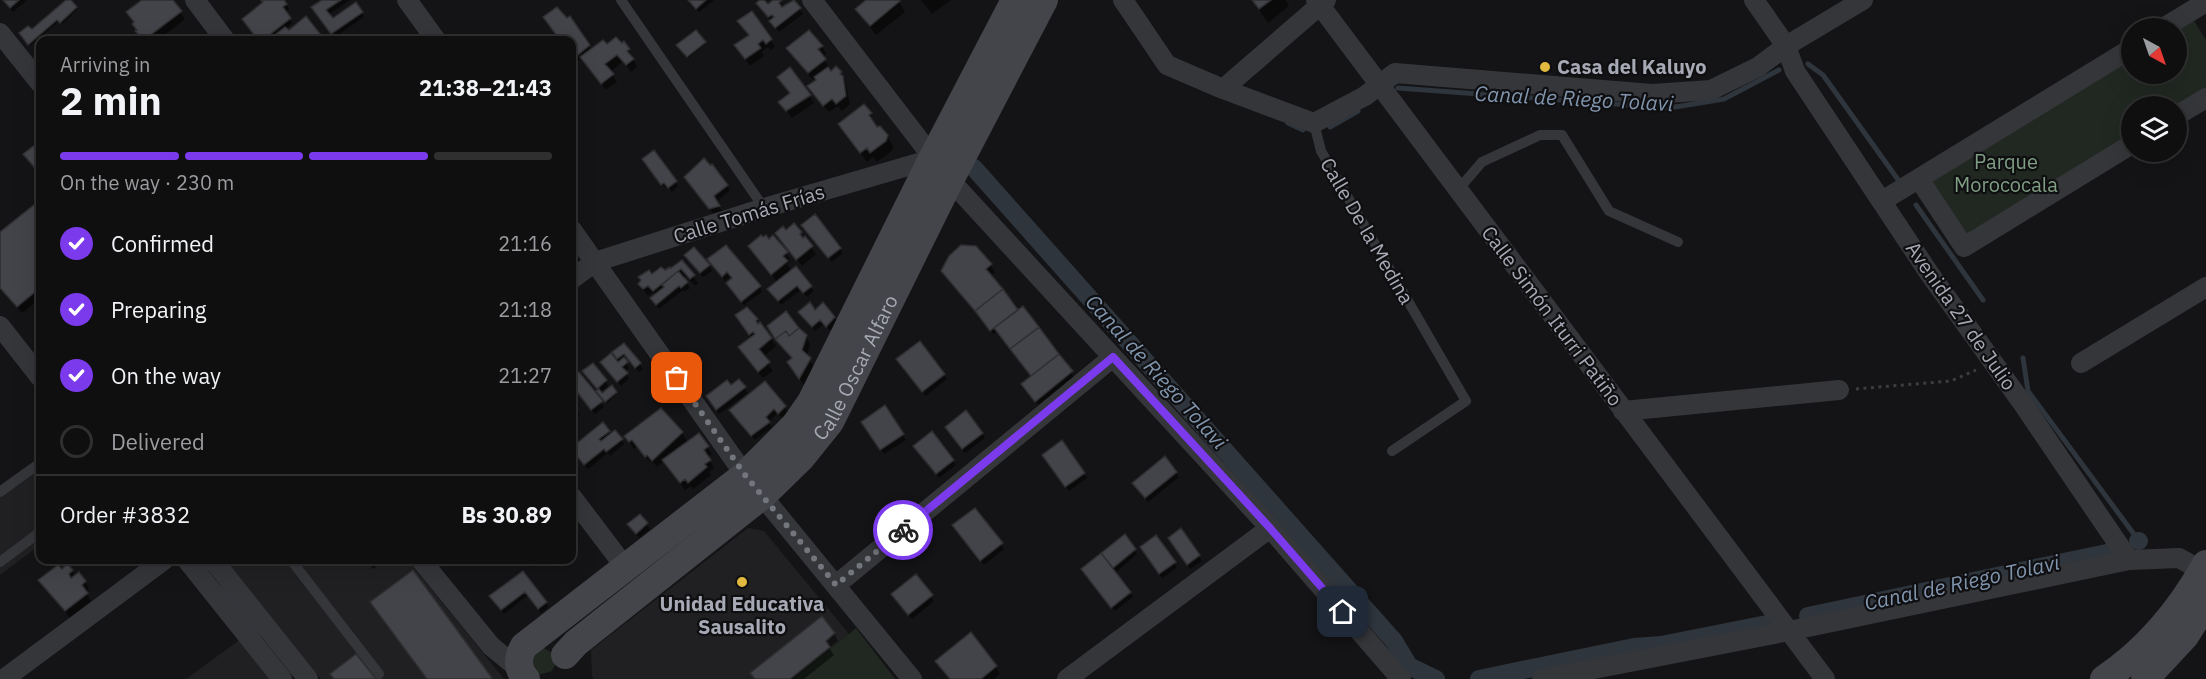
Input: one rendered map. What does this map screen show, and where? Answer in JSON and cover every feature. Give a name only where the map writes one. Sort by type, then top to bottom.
[{"type":"main road","name":"Calle Oscar Alfaro","points":[[941,170],[1015,0]]},
{"type":"main road","name":"Calle Oscar Alfaro","points":[[564,671],[576,643],[754,485],[811,402],[941,170],[1044,0]]},
{"type":"main road","name":"Calle Oscar Alfaro","points":[[525,665],[625,567],[754,485]]},
{"type":"main road","points":[[2104,679],[2125,665],[2160,630],[2205,569]]},
{"type":"main road","points":[[2155,676],[2206,603]]},
{"type":"main road","points":[[525,665],[545,638],[552,640],[562,649],[564,671]]},
{"type":"street","points":[[195,0],[222,36]]},
{"type":"street","points":[[407,0],[433,36]]},
{"type":"street","points":[[812,0],[941,170],[1270,528],[1401,679]]},
{"type":"street","points":[[1123,0],[1167,65],[1314,123],[1365,96],[1395,73],[1652,94],[1711,90],[1758,67],[1785,46],[1863,0]]},
{"type":"street","name":"Avenida 27 de Julio","points":[[1754,0],[1785,46],[1795,71],[1929,273],[2129,560]]},
{"type":"street","points":[[1223,89],[1320,2]]},
{"type":"street","name":"Calle Simón Iturri Patiño","points":[[1320,2],[1457,191],[1825,679]]},
{"type":"street","points":[[2180,18],[2203,5]]},
{"type":"street","points":[[0,33],[36,78]]},
{"type":"street","points":[[1882,201],[2121,55]]},
{"type":"street","points":[[2187,109],[2206,98]]},
{"type":"street","points":[[1919,179],[1964,247],[2121,151]]},
{"type":"street","name":"Calle Tomás Frías","points":[[576,276],[595,262],[764,208],[941,170]]},
{"type":"street","points":[[576,236],[754,485],[912,679]]},
{"type":"street","points":[[2081,363],[2206,287]]},
{"type":"street","points":[[0,326],[36,372]]},
{"type":"street","points":[[836,585],[1113,357]]},
{"type":"street","points":[[1623,411],[1839,390]]},
{"type":"street","points":[[576,502],[625,567]]},
{"type":"street","points":[[1067,679],[1270,528]]},
{"type":"street","points":[[1542,679],[1789,631],[2129,560],[2179,558],[2205,569]]},
{"type":"street","points":[[4,679],[159,564]]},
{"type":"street","points":[[190,564],[282,679]]},
{"type":"street","points":[[216,564],[308,679]]},
{"type":"street","points":[[425,564],[491,646],[506,649],[525,665]]},
{"type":"lane","points":[[621,0],[764,208]]},
{"type":"lane","name":"Calle De la Medina","points":[[1314,123],[1321,151],[1466,400],[1392,451]]},
{"type":"lane","points":[[1457,191],[1482,162],[1540,135],[1563,135],[1609,211],[1678,242]]},
{"type":"lane","points":[[0,492],[36,467]]},
{"type":"lane","points":[[0,562],[36,535]]},
{"type":"lane","points":[[294,564],[379,674]]},
{"type":"path","points":[[1839,390],[1951,381],[1993,362]]},
{"type":"shaded area","points":[[36,460],[36,548],[0,575],[0,485]]},
{"type":"shaded area","name":"Unidad Educativa Sausalito","points":[[748,528],[764,531],[849,634],[793,679],[594,679],[591,650]]},
{"type":"shaded area","points":[[227,564],[411,564],[504,679],[321,679]]},
{"type":"shaded area","points":[[241,639],[273,679],[186,679]]},
{"type":"green space","name":"Parque Morococala","points":[[2193,19],[2206,40],[2206,88],[2187,100],[2187,96],[2121,96],[2121,140],[1965,237],[1930,182],[2121,64],[2121,84],[2187,84],[2187,23]]},
{"type":"green space","points":[[856,628],[895,679],[793,679],[849,634]]},
{"type":"green space","points":[[542,647],[554,654],[556,663],[552,671],[539,675],[529,657]]},
{"type":"building","points":[[3,0],[19,0],[10,8]]},
{"type":"building","points":[[66,0],[71,0],[77,7],[60,23],[57,20],[28,45],[19,33],[28,26],[32,29]]},
{"type":"building","points":[[142,0],[173,0],[182,11],[149,36],[140,36],[135,31],[137,30],[132,24],[134,22],[126,12]]},
{"type":"building","points":[[261,0],[284,0],[287,4],[283,7],[291,18],[268,36],[255,36],[242,19],[263,2]]},
{"type":"building","points":[[322,0],[341,0],[326,10],[333,18],[356,2],[363,12],[331,34],[311,7]]},
{"type":"building","points":[[688,0],[706,0],[696,9]]},
{"type":"building","points":[[760,0],[768,4],[773,0],[782,0],[779,3],[782,7],[794,0],[801,8],[775,28],[769,21],[774,17],[772,15],[768,17],[756,3]]},
{"type":"building","points":[[866,0],[900,1],[870,26],[855,9]]},
{"type":"building","points":[[1252,0],[1271,0],[1259,9]]},
{"type":"building","points":[[557,7],[567,18],[570,16],[590,45],[576,57],[576,36],[557,36],[543,17]]},
{"type":"building","points":[[752,11],[772,39],[766,44],[763,40],[758,44],[761,48],[745,59],[734,45],[749,35],[737,21]]},
{"type":"building","points":[[306,16],[321,35],[278,36],[276,34],[285,27],[289,30]]},
{"type":"building","points":[[696,30],[706,42],[687,57],[676,45]]},
{"type":"building","points":[[809,30],[823,46],[818,49],[826,59],[808,73],[786,48]]},
{"type":"building","points":[[616,37],[622,43],[624,41],[630,49],[627,51],[634,59],[626,65],[617,55],[605,64],[614,74],[601,84],[580,57],[603,40],[607,44]]},
{"type":"building","points":[[836,66],[842,72],[840,74],[843,76],[846,96],[836,104],[832,99],[823,106],[807,86],[816,80],[814,77],[828,67],[831,71]]},
{"type":"building","points":[[790,67],[811,95],[786,111],[778,102],[790,93],[777,77]]},
{"type":"building","points":[[864,104],[872,113],[869,115],[877,127],[880,126],[888,135],[886,141],[870,153],[867,148],[860,153],[838,124]]},
{"type":"building","points":[[36,144],[36,169],[23,154]]},
{"type":"building","points":[[654,150],[677,181],[668,188],[664,183],[661,185],[642,159]]},
{"type":"building","points":[[704,158],[710,165],[712,164],[728,185],[714,196],[720,206],[709,209],[684,177]]},
{"type":"building","points":[[36,203],[36,291],[17,307],[0,288],[0,232]]},
{"type":"building","points":[[815,214],[841,248],[828,258],[801,225]]},
{"type":"building","points":[[794,223],[802,232],[800,234],[803,238],[805,236],[813,246],[796,260],[775,233],[783,226],[786,230]]},
{"type":"building","points":[[761,235],[763,237],[766,235],[769,239],[773,235],[788,252],[783,256],[788,261],[771,275],[748,246]]},
{"type":"building","points":[[726,245],[761,286],[741,302],[726,283],[732,278],[727,272],[722,277],[707,259]]},
{"type":"building","points":[[961,245],[976,246],[992,264],[986,269],[1003,289],[975,311],[941,271],[949,256]]},
{"type":"building","points":[[694,247],[710,265],[700,273],[684,255]]},
{"type":"building","points":[[682,260],[695,275],[690,279],[681,269],[653,291],[648,286],[643,289],[638,284],[641,280],[638,277],[649,270],[652,274],[661,267],[665,270],[671,268]]},
{"type":"building","points":[[796,266],[812,286],[803,293],[797,286],[778,301],[767,289]]},
{"type":"building","points":[[678,271],[688,282],[681,288],[679,286],[656,305],[650,298]]},
{"type":"building","points":[[1003,289],[1018,310],[990,331],[975,311]]},
{"type":"building","points":[[810,302],[815,310],[823,302],[835,317],[826,327],[820,320],[812,327],[798,312]]},
{"type":"building","points":[[1023,306],[1039,327],[1010,349],[994,328]]},
{"type":"building","points":[[747,307],[758,319],[756,321],[758,324],[760,322],[772,338],[759,349],[770,362],[758,372],[738,347],[755,334],[753,332],[749,335],[735,315]]},
{"type":"building","points":[[786,311],[799,328],[789,336],[786,331],[775,339],[767,326]]},
{"type":"building","points":[[1039,327],[1059,354],[1031,376],[1010,349]]},
{"type":"building","points":[[799,328],[807,335],[802,350],[811,358],[799,379],[787,362],[792,358],[775,339],[786,331],[789,336]]},
{"type":"building","points":[[920,341],[945,374],[922,392],[896,359]]},
{"type":"building","points":[[624,343],[641,363],[635,368],[624,354],[617,359],[612,352]]},
{"type":"building","points":[[611,353],[618,362],[624,357],[628,362],[622,367],[628,373],[617,382],[600,362]]},
{"type":"building","points":[[1059,354],[1073,371],[1035,402],[1021,384]]},
{"type":"building","points":[[593,363],[607,380],[597,389],[582,371]]},
{"type":"building","points":[[579,372],[603,401],[591,410],[576,391],[576,375]]},
{"type":"building","points":[[739,379],[746,387],[716,410],[706,396],[727,380],[731,385]]},
{"type":"building","points":[[765,381],[786,406],[778,414],[774,409],[766,417],[770,422],[751,436],[729,410]]},
{"type":"building","points":[[612,385],[617,392],[605,402],[596,391],[599,389],[602,393]]},
{"type":"building","points":[[885,405],[904,434],[880,450],[861,422]]},
{"type":"building","points":[[661,408],[683,432],[652,461],[647,455],[645,457],[632,440],[629,442],[624,436]]},
{"type":"building","points":[[966,410],[983,433],[962,449],[945,427]]},
{"type":"building","points":[[603,422],[610,431],[599,439],[601,441],[615,430],[623,439],[606,452],[604,449],[584,465],[576,455],[576,444]]},
{"type":"building","points":[[932,431],[954,460],[936,474],[913,446]]},
{"type":"building","points":[[699,433],[709,446],[704,450],[711,460],[705,464],[707,467],[688,483],[685,479],[680,483],[662,460]]},
{"type":"building","points":[[1062,440],[1085,473],[1065,487],[1042,455]]},
{"type":"building","points":[[1165,456],[1177,472],[1145,498],[1132,483]]},
{"type":"building","points":[[975,508],[1003,543],[980,561],[952,525]]},
{"type":"building","points":[[640,514],[648,523],[636,534],[627,524]]},
{"type":"building","points":[[1181,528],[1200,555],[1187,565],[1168,538]]},
{"type":"building","points":[[1125,534],[1136,549],[1113,568],[1101,553]]},
{"type":"building","points":[[1156,535],[1176,562],[1159,574],[1140,547]]},
{"type":"building","points":[[1101,553],[1131,592],[1111,608],[1081,569]]},
{"type":"building","points":[[67,564],[73,570],[69,574],[71,578],[79,572],[86,581],[82,585],[88,593],[65,611],[38,580],[58,565],[62,569]]},
{"type":"building","points":[[413,570],[491,679],[427,679],[370,602]]},
{"type":"building","points":[[523,571],[547,602],[538,609],[525,592],[501,610],[489,596]]},
{"type":"building","points":[[916,574],[933,595],[908,615],[891,594]]},
{"type":"building","points":[[822,616],[835,633],[826,641],[830,647],[790,679],[755,679],[750,673]]},
{"type":"building","points":[[971,632],[997,666],[981,679],[950,679],[935,661]]},
{"type":"building","points":[[356,654],[376,679],[334,679],[330,674]]},
{"type":"waterway","name":"Canal de Riego Tolavi","points":[[1808,64],[1823,75],[1899,181]]},
{"type":"waterway","name":"Canal de Riego Tolavi","points":[[1398,88],[1669,108],[1724,99],[1779,70]]},
{"type":"waterway","name":"Canal de Riego Tolavi","points":[[1330,127],[1358,111]]},
{"type":"waterway","name":"Canal de Riego Tolavi","points":[[1288,123],[1303,130]]},
{"type":"waterway","name":"Canal de Riego Tolavi","points":[[974,168],[1394,641],[1409,666],[1436,679]]},
{"type":"waterway","name":"Canal de Riego Tolavi","points":[[1916,205],[1983,300]]},
{"type":"waterway","name":"Canal de Riego Tolavi","points":[[2023,358],[2028,391],[2139,541]]},
{"type":"waterway","name":"Canal de Riego Tolavi","points":[[1808,616],[2116,551]]},
{"type":"waterway","points":[[204,564],[208,568]]},
{"type":"waterway","points":[[223,588],[259,635]]},
{"type":"waterway","name":"Canal de Riego Tolavi","points":[[1479,679],[1634,647],[1661,645],[1777,622]]},
{"type":"way so far","points":[[677,378],[745,475],[836,585],[903,530]]},
{"type":"place","name":"Casa del Kaluyo","points":[[1545,67]]},
{"type":"place","name":"Unidad Educativa Sausalito","points":[[742,582]]},
{"type":"route","points":[[903,530],[1113,357],[1270,528],[1343,612]]}]
